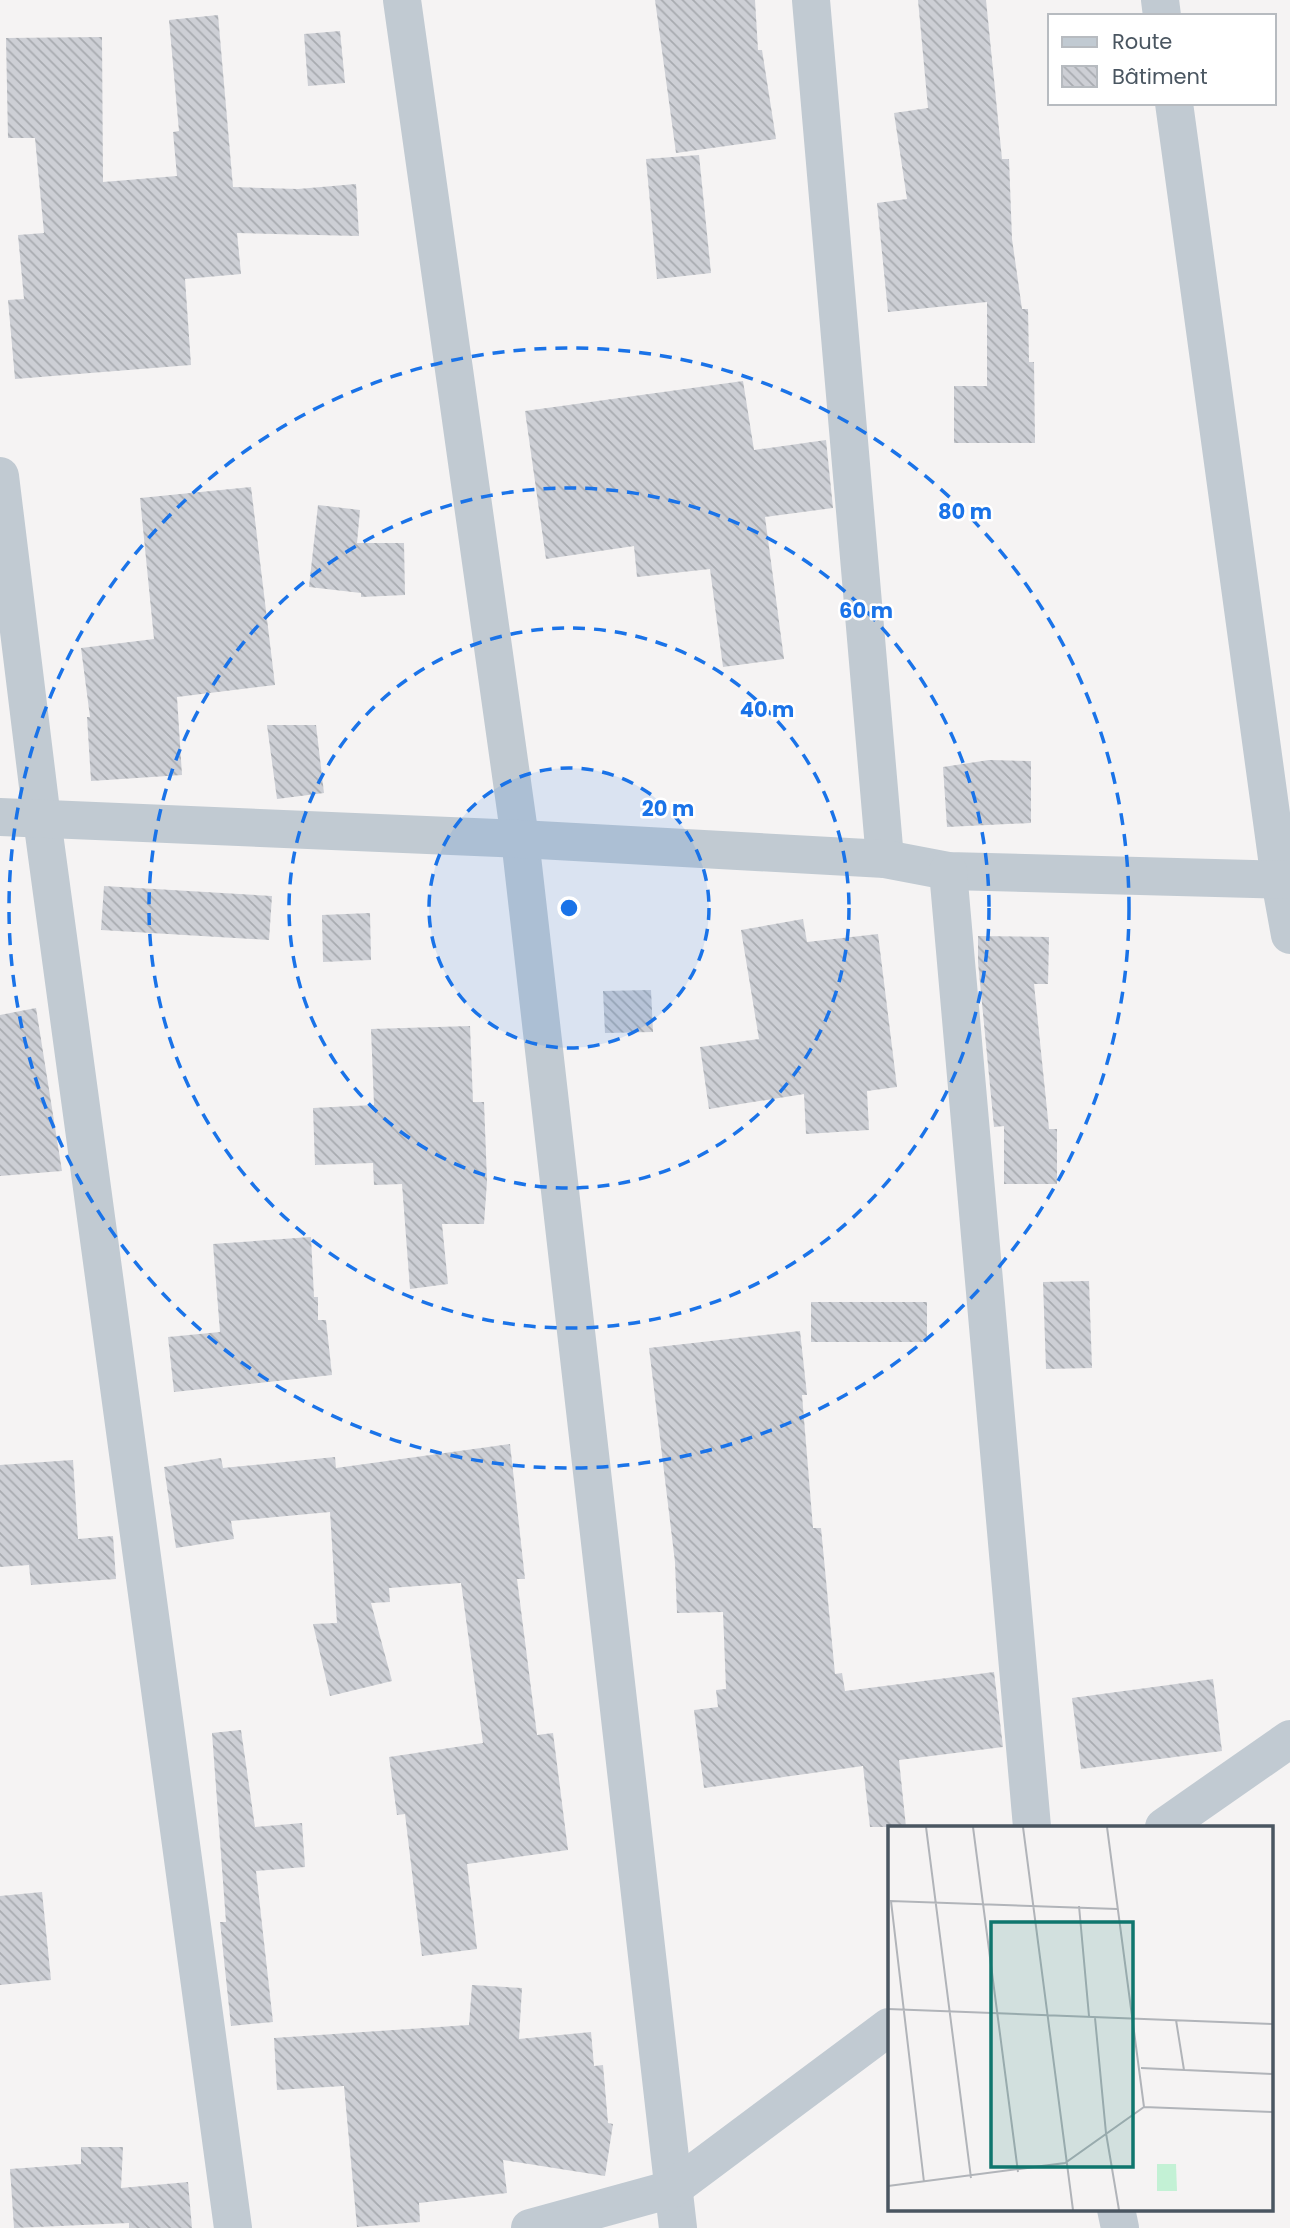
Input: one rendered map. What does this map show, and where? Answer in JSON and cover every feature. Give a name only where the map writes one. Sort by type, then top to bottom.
[{"type":"street","points":[[402,0],[520,839],[678,2228]]},
{"type":"street","points":[[811,0],[885,859]]},
{"type":"street","points":[[1174,105],[1285,880],[1290,934]]},
{"type":"street","points":[[0,476],[42,819],[233,2228]]},
{"type":"street","points":[[0,817],[520,839],[885,859],[948,871],[1285,880]]},
{"type":"street","points":[[948,871],[1032,1826]]},
{"type":"street","points":[[1165,1826],[1290,1739]]},
{"type":"street","points":[[530,2228],[672,2189],[888,2028]]},
{"type":"street","points":[[1116,2210],[1120,2228]]},
{"type":"building","points":[[655,0],[755,0],[758,50],[762,50],[776,139],[676,153]]},
{"type":"building","points":[[918,0],[986,0],[1002,159],[1009,159],[1012,239],[1022,309],[1028,309],[1029,362],[1034,362],[1035,443],[954,443],[954,386],[987,386],[987,302],[888,312],[877,203],[907,199],[894,113],[928,108]]},
{"type":"building","points":[[218,15],[233,187],[298,189],[356,184],[359,236],[237,233],[241,274],[185,279],[191,365],[15,379],[8,300],[24,299],[18,235],[44,233],[35,138],[8,138],[6,38],[102,37],[103,182],[177,176],[173,132],[179,131],[169,20]]},
{"type":"building","points":[[340,31],[345,83],[308,86],[304,34]]},
{"type":"building","points":[[699,155],[711,273],[657,279],[646,159]]},
{"type":"building","points":[[743,381],[754,450],[826,440],[833,508],[765,517],[784,659],[723,667],[710,569],[637,577],[634,546],[546,559],[525,411]]},
{"type":"building","points":[[251,487],[275,685],[177,697],[182,775],[91,781],[87,717],[90,717],[81,648],[154,639],[140,498]]},
{"type":"building","points":[[318,505],[360,510],[357,543],[404,543],[405,595],[361,597],[361,593],[309,587]]},
{"type":"building","points":[[267,725],[316,725],[324,793],[277,799]]},
{"type":"building","points":[[989,760],[1031,761],[1031,823],[947,827],[943,767]]},
{"type":"building","points":[[104,886],[272,896],[269,940],[101,930]]},
{"type":"building","points":[[370,913],[371,960],[323,962],[322,915]]},
{"type":"building","points":[[803,919],[807,942],[878,934],[897,1087],[867,1091],[869,1130],[806,1134],[804,1094],[709,1109],[700,1047],[759,1039],[741,930]]},
{"type":"building","points":[[978,936],[1049,937],[1048,984],[1034,984],[1049,1129],[1057,1129],[1057,1184],[1004,1184],[1004,1126],[994,1127],[978,962]]},
{"type":"building","points":[[651,990],[653,1032],[605,1033],[603,991]]},
{"type":"building","points":[[36,1008],[62,1171],[0,1176],[0,1015]]},
{"type":"building","points":[[470,1026],[473,1102],[484,1102],[487,1181],[484,1224],[442,1224],[448,1284],[410,1289],[402,1184],[374,1185],[373,1163],[315,1165],[313,1108],[374,1105],[371,1029]]},
{"type":"building","points":[[311,1237],[314,1297],[318,1297],[318,1320],[326,1320],[332,1375],[174,1392],[168,1337],[220,1332],[213,1244]]},
{"type":"building","points":[[1089,1281],[1092,1368],[1046,1369],[1043,1282]]},
{"type":"building","points":[[811,1302],[927,1302],[927,1342],[811,1342]]},
{"type":"building","points":[[800,1331],[807,1395],[802,1395],[813,1528],[821,1528],[835,1674],[842,1673],[845,1691],[994,1672],[1003,1747],[899,1760],[906,1826],[870,1827],[863,1766],[704,1788],[694,1710],[718,1707],[716,1690],[726,1689],[723,1612],[677,1613],[675,1562],[649,1348]]},
{"type":"building","points":[[510,1444],[525,1579],[517,1579],[537,1735],[553,1733],[568,1850],[467,1864],[477,1949],[422,1956],[405,1814],[397,1815],[389,1757],[483,1743],[461,1583],[389,1588],[390,1602],[371,1603],[392,1681],[330,1696],[313,1624],[337,1623],[330,1512],[231,1521],[234,1539],[176,1548],[164,1467],[221,1458],[223,1468],[335,1457],[336,1468]]},
{"type":"building","points":[[73,1460],[78,1539],[113,1536],[116,1579],[31,1585],[29,1565],[0,1567],[0,1465]]},
{"type":"building","points":[[1213,1679],[1222,1751],[1081,1769],[1072,1698]]},
{"type":"building","points":[[241,1730],[255,1827],[302,1823],[305,1867],[256,1871],[273,2022],[231,2026],[220,1922],[226,1922],[212,1733]]},
{"type":"building","points":[[42,1892],[51,1980],[0,1985],[0,1896]]},
{"type":"building","points":[[472,1985],[522,1988],[519,2039],[591,2032],[594,2066],[603,2065],[608,2123],[613,2124],[605,2176],[503,2160],[507,2193],[419,2203],[420,2222],[357,2227],[344,2086],[277,2090],[274,2038],[469,2025]]},
{"type":"building","points":[[81,2147],[123,2147],[121,2188],[188,2182],[192,2228],[129,2228],[129,2223],[14,2228],[10,2169],[81,2164]]}]
